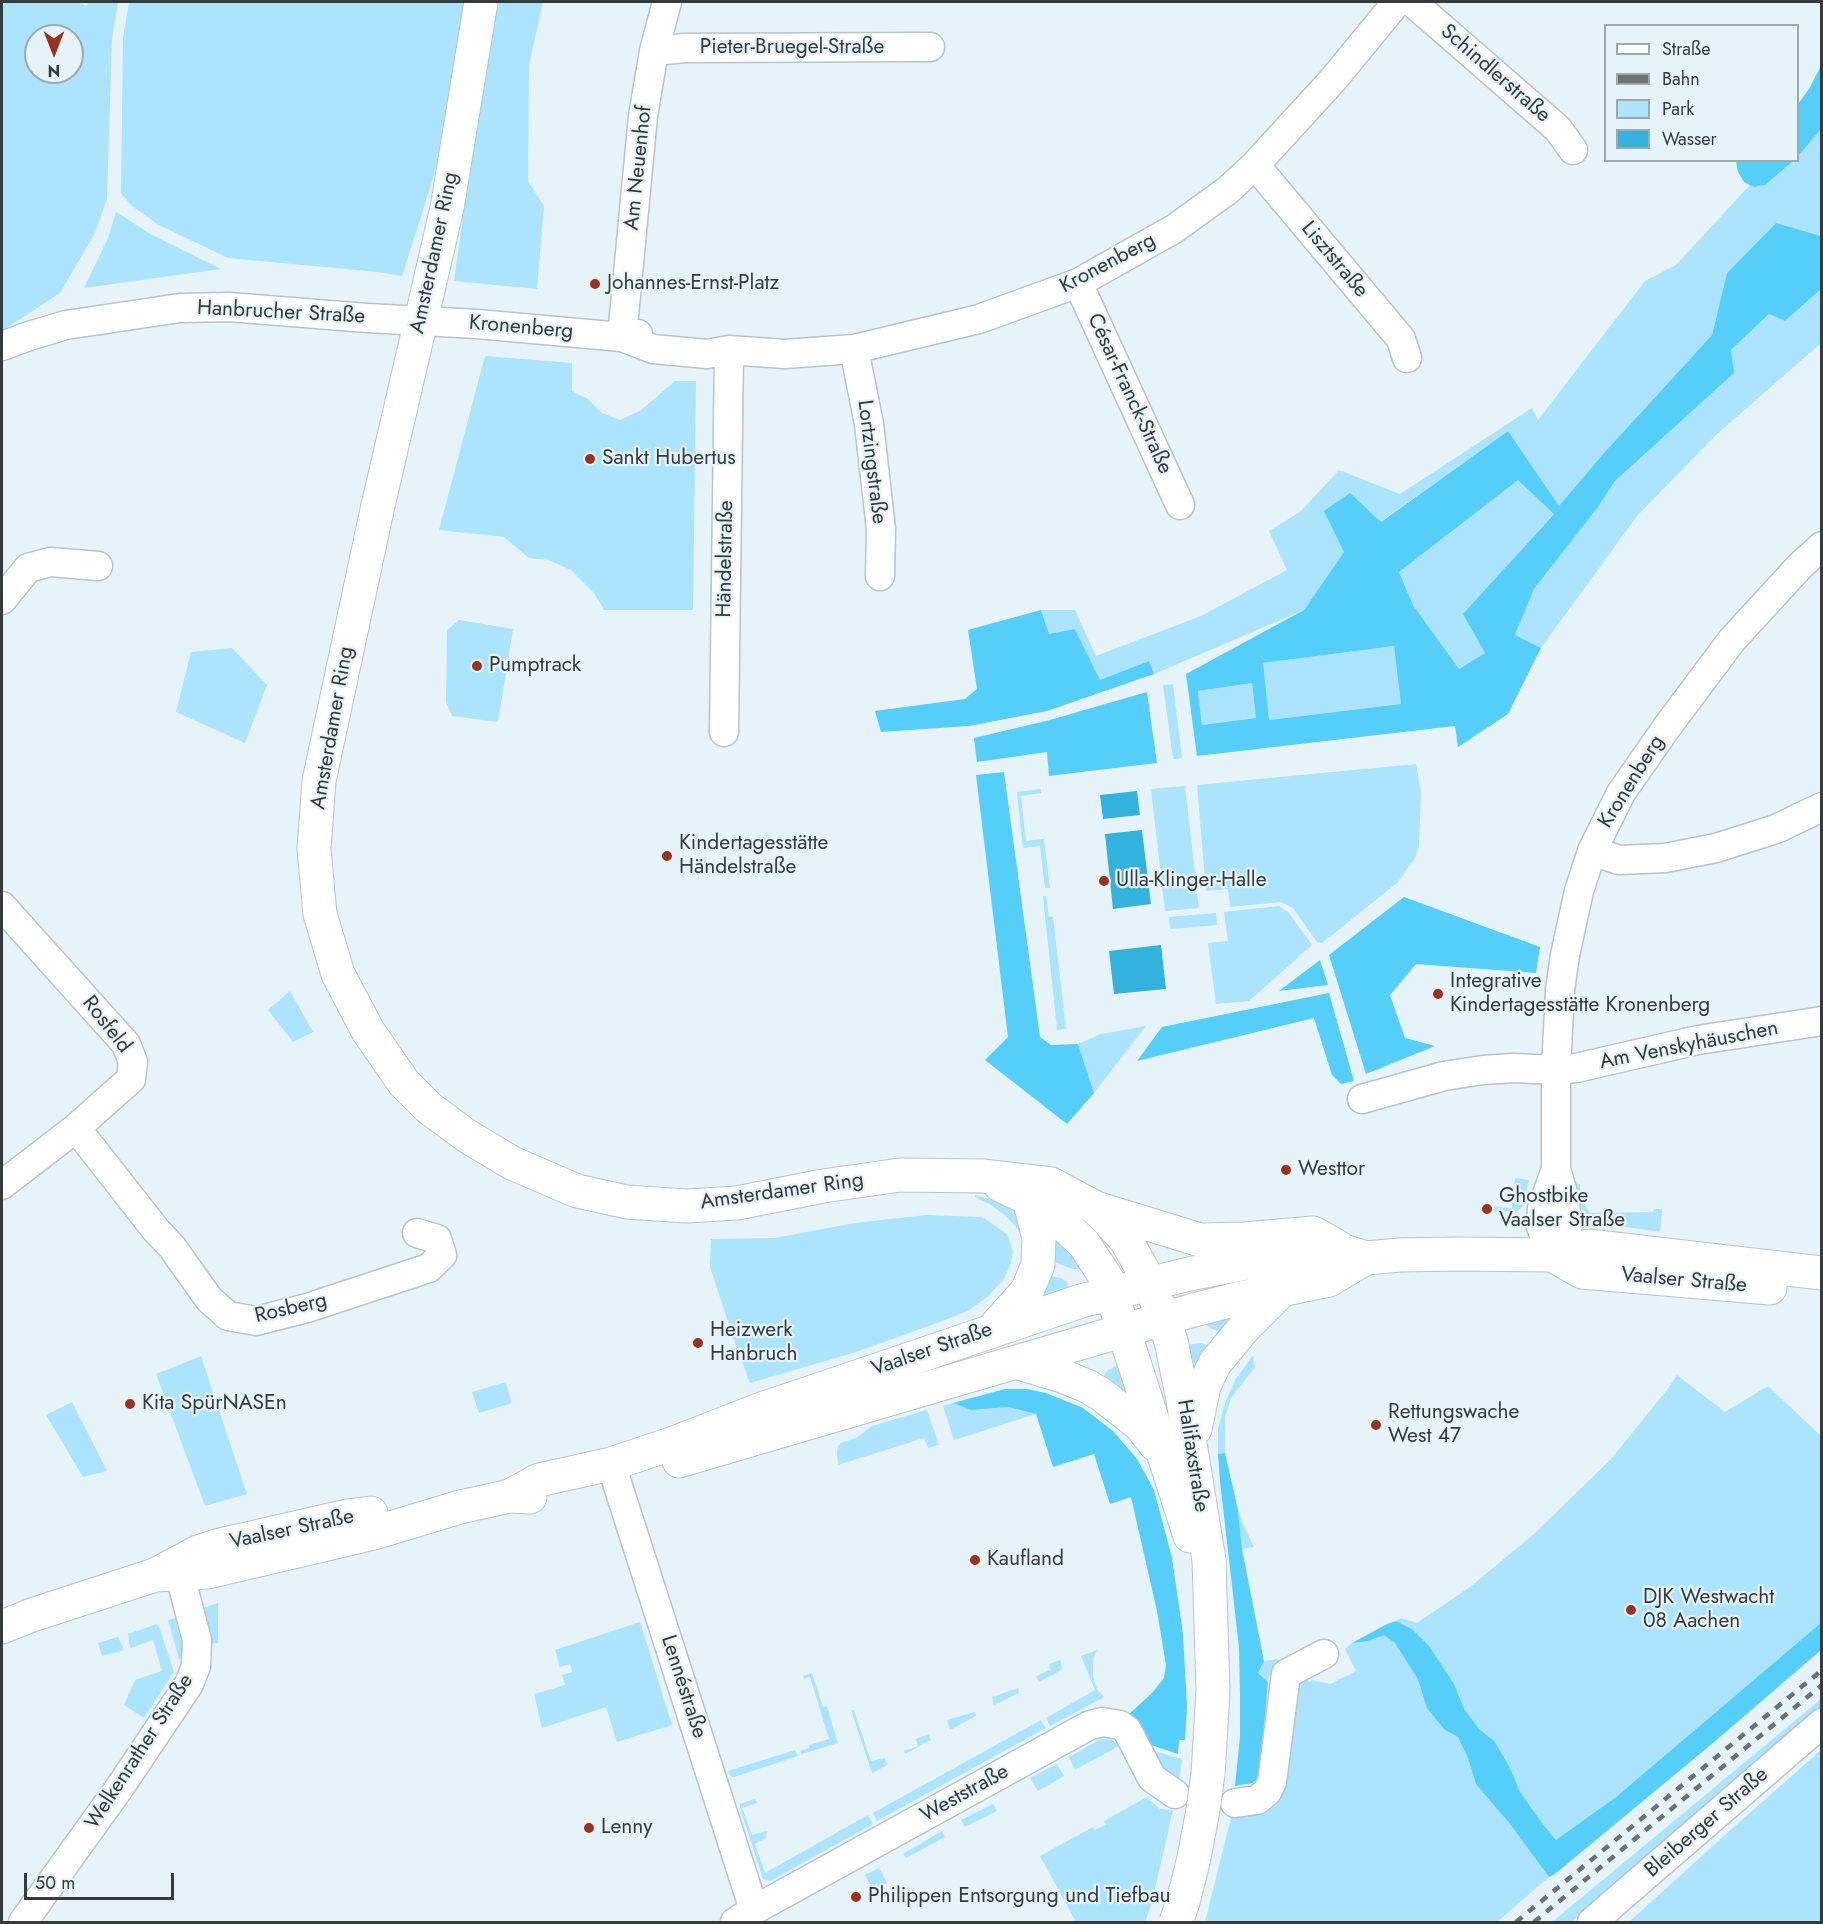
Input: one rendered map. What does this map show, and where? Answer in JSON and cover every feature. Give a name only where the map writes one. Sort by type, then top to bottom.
[{"type":"main road","name":"Amsterdamer Ring","points":[[481,2],[447,208],[377,510],[319,781],[314,849],[320,914],[339,974],[368,1031],[404,1083],[429,1108],[466,1136],[512,1163],[578,1191],[627,1202],[686,1206],[737,1203],[823,1186],[900,1175],[983,1176],[1051,1184],[1094,1207],[1126,1240],[1157,1300]]},
{"type":"main road","name":"Amsterdamer Ring","points":[[983,1176],[1029,1199],[1059,1220],[1084,1244],[1101,1268],[1118,1311]]},
{"type":"main road","points":[[992,1330],[1026,1291],[1038,1265],[1039,1238],[1029,1199]]},
{"type":"main road","points":[[1094,1207],[1200,1240],[1313,1233],[1356,1255]]},
{"type":"main road","name":"Vaalser Straße","points":[[2,1627],[32,1615],[170,1571],[208,1572],[374,1533],[435,1514],[510,1496],[549,1497],[614,1472],[674,1443],[759,1410],[992,1330],[1118,1311],[1157,1300],[1246,1263],[1356,1255],[1552,1255],[1589,1246],[1821,1273]]},
{"type":"main road","name":"Vaalser Straße","points":[[1157,1300],[1241,1298],[1329,1280],[1356,1255]]},
{"type":"main road","name":"Vaalser Straße","points":[[1552,1255],[1582,1272],[1821,1292]]},
{"type":"main road","points":[[1016,1362],[1087,1386],[1177,1452],[1215,1363],[1244,1328],[1284,1288]]},
{"type":"main road","name":"Halifaxstraße","points":[[1157,1300],[1174,1354],[1177,1452]]},
{"type":"main road","name":"Vaalser Straße","points":[[614,1472],[1016,1362],[1118,1311]]},
{"type":"main road","name":"Halifaxstraße","points":[[1118,1311],[1177,1452],[1209,1560],[1213,1691],[1208,1774],[1194,1857],[1176,1923]]},
{"type":"street","name":"Am Neuenhof","points":[[622,337],[643,116],[654,51],[667,2]]},
{"type":"street","name":"Kronenberg","points":[[421,321],[622,337],[653,349],[707,354],[729,350],[785,354],[854,349],[973,321],[1078,284],[1174,229],[1255,165],[1332,81],[1397,2]]},
{"type":"street","name":"Schindlerstraße","points":[[1412,2],[1558,129],[1573,150]]},
{"type":"street","name":"Pieter-Bruegel-Straße","points":[[654,51],[685,48],[930,47]]},
{"type":"street","name":"Lisztstraße","points":[[1255,165],[1401,339],[1407,358]]},
{"type":"street","name":"César-Franck-Straße","points":[[1078,284],[1180,505]]},
{"type":"street","name":"Hanbrucher Straße","points":[[2,346],[66,325],[180,308],[241,308],[421,321]]},
{"type":"street","name":"Lortzingstraße","points":[[854,349],[868,424],[881,529],[880,576]]},
{"type":"street","name":"Händelstraße","points":[[724,732],[729,350]]},
{"type":"street","name":"Kronenberg","points":[[1552,1255],[1541,1227],[1541,1218],[1543,1201],[1556,1169],[1558,1011],[1565,955],[1579,891],[1592,851],[1621,793],[1719,657],[1800,566],[1821,546]]},
{"type":"street","points":[[2,600],[28,568],[50,562],[98,566]]},
{"type":"street","points":[[1592,851],[1619,860],[1665,858],[1716,849],[1776,829],[1821,807]]},
{"type":"street","name":"Rosfeld","points":[[2,906],[126,1044],[134,1062],[131,1078],[76,1128],[2,1185]]},
{"type":"street","name":"Am Venskyhäuschen","points":[[1556,1070],[1576,1068],[1698,1040],[1821,1021]]},
{"type":"street","points":[[1362,1099],[1444,1076],[1483,1070],[1514,1068],[1556,1070]]},
{"type":"street","name":"Rosberg","points":[[76,1128],[172,1247],[208,1299],[228,1316],[256,1321],[307,1308],[429,1268],[442,1255],[437,1239],[417,1233]]},
{"type":"street","name":"Lennéstraße","points":[[614,1472],[745,1916]]},
{"type":"street","name":"Welkenrather Straße","points":[[23,1923],[120,1787],[189,1684],[196,1666],[197,1640],[170,1571]]},
{"type":"street","points":[[1235,1803],[1257,1800],[1267,1792],[1272,1782],[1286,1674],[1324,1654]]},
{"type":"street","name":"Weststraße","points":[[745,1916],[1088,1726],[1102,1722],[1120,1725],[1127,1730],[1152,1778],[1175,1794]]},
{"type":"street","name":"Bleiberger Straße","points":[[1592,1923],[1821,1723]]},
{"type":"green space","points":[[2,2],[79,2],[86,6],[89,2],[118,2],[112,38],[107,199],[95,233],[60,293],[2,331]]},
{"type":"green space","points":[[129,2],[469,2],[444,144],[402,276],[228,258],[159,225],[132,206],[121,193],[123,38]]},
{"type":"green space","points":[[493,2],[543,2],[529,65],[528,181],[544,206],[537,289],[454,281]]},
{"type":"green space","points":[[1821,84],[1821,236],[1776,223],[1727,273],[1712,335],[1604,453],[1559,507],[1508,431],[1380,522],[1344,552],[1304,610],[1154,674],[1149,661],[1100,680],[1075,629],[1049,635],[1041,610],[1075,610],[1096,656],[1201,616],[1287,570],[1269,531],[1300,512],[1339,470],[1400,494],[1532,408],[1538,420],[1645,281],[1676,265],[1771,162],[1799,162],[1799,118]]},
{"type":"green space","points":[[116,212],[152,235],[221,269],[84,288],[108,238]]},
{"type":"green space","points":[[1821,289],[1821,343],[1716,435],[1637,516],[1541,648],[1515,635],[1534,589],[1598,507],[1615,481],[1733,373],[1731,350],[1769,314],[1785,321]]},
{"type":"green space","points":[[485,356],[572,363],[572,391],[588,399],[602,413],[620,420],[640,411],[675,381],[696,381],[693,610],[604,610],[594,593],[571,570],[548,560],[529,558],[504,537],[439,530]]},
{"type":"green space","points":[[1518,479],[1554,513],[1464,614],[1485,653],[1459,669],[1413,605],[1399,572]]},
{"type":"green space","name":"Pumptrack","points":[[459,620],[513,629],[498,722],[452,716],[446,702],[447,630]]},
{"type":"green space","points":[[1394,646],[1401,704],[1269,720],[1262,663]]},
{"type":"green space","points":[[232,648],[267,685],[245,743],[176,712],[191,652]]},
{"type":"green space","points":[[1252,683],[1256,718],[1202,725],[1198,691]]},
{"type":"green space","points":[[1173,684],[1182,758],[1173,759],[1163,685]]},
{"type":"green space","points":[[1416,764],[1421,793],[1419,846],[1415,858],[1397,883],[1322,943],[1317,942],[1293,908],[1281,902],[1230,907],[1228,889],[1206,891],[1197,785]]},
{"type":"green space","points":[[1185,786],[1199,908],[1165,911],[1151,789]]},
{"type":"green space","points":[[1041,789],[1041,793],[1021,796],[1026,841],[1044,839],[1050,888],[1045,888],[1040,846],[1023,848],[1017,792]]},
{"type":"green space","points":[[1043,896],[1046,896],[1049,917],[1053,917],[1066,1029],[1057,1030]]},
{"type":"green space","points":[[1279,906],[1288,912],[1312,945],[1249,1001],[1216,1004],[1208,943],[1228,941],[1224,912]]},
{"type":"green space","points":[[1216,913],[1217,925],[1170,929],[1169,917]]},
{"type":"green space","points":[[290,991],[313,1032],[293,1042],[268,1010]]},
{"type":"green space","points":[[1146,1026],[1094,1093],[1078,1044],[1101,1034]]},
{"type":"green space","points":[[1515,1178],[1529,1180],[1523,1206],[1517,1211],[1482,1212],[1483,1206],[1512,1208]]},
{"type":"green space","points":[[1576,1184],[1580,1184],[1581,1199],[1590,1213],[1653,1212],[1654,1209],[1662,1209],[1660,1232],[1592,1220],[1579,1206]]},
{"type":"green space","points":[[975,1195],[997,1201],[1012,1210],[1018,1216],[1024,1241],[1017,1228],[1006,1216]]},
{"type":"green space","points":[[926,1215],[982,1217],[1007,1234],[1013,1251],[1011,1263],[1004,1279],[987,1297],[968,1311],[945,1320],[853,1353],[750,1383],[710,1267],[711,1239],[775,1238],[855,1223]]},
{"type":"green space","points":[[1047,1230],[1069,1249],[1083,1269],[1073,1269],[1048,1260]]},
{"type":"green space","points":[[1045,1275],[1061,1278],[1067,1282],[1070,1290],[1028,1301]]},
{"type":"green space","points":[[1248,1311],[1228,1337],[1202,1323]]},
{"type":"green space","points":[[1202,1343],[1219,1350],[1198,1393],[1186,1345]]},
{"type":"green space","points":[[1253,1355],[1255,1367],[1231,1398],[1225,1417],[1225,1453],[1218,1454],[1218,1428],[1226,1400],[1236,1379]]},
{"type":"green space","points":[[201,1356],[247,1494],[205,1506],[156,1374]]},
{"type":"green space","points":[[1126,1361],[1145,1414],[1098,1383],[1108,1370]]},
{"type":"green space","name":"DJK Westwacht 08 Aachen","points":[[1677,1375],[1725,1412],[1768,1386],[1821,1436],[1821,1640],[1543,1868],[1549,1877],[1497,1922],[1205,1922],[1232,1814],[1249,1814],[1295,1686],[1307,1676],[1309,1682],[1312,1680],[1330,1684],[1356,1671],[1345,1649],[1352,1643],[1389,1624],[1412,1629],[1396,1621],[1401,1618],[1417,1623],[1470,1587],[1533,1535],[1611,1459]]},
{"type":"green space","points":[[506,1382],[512,1403],[479,1413],[472,1392]]},
{"type":"green space","points":[[72,1402],[107,1471],[83,1477],[46,1415]]},
{"type":"green space","points":[[953,1403],[971,1410],[1008,1407],[1036,1414],[954,1440],[943,1406]]},
{"type":"green space","points":[[927,1410],[939,1445],[928,1448],[924,1438],[838,1465],[837,1452],[841,1443],[856,1438],[872,1426]]},
{"type":"green space","points":[[1238,1510],[1242,1522],[1254,1547],[1242,1549]]},
{"type":"green space","points":[[218,1603],[218,1643],[211,1644],[204,1608]]},
{"type":"green space","points":[[176,1618],[182,1630],[186,1657],[179,1659],[168,1620]]},
{"type":"green space","points":[[640,1622],[672,1725],[617,1742],[606,1707],[542,1728],[534,1694],[565,1685],[562,1675],[572,1672],[570,1664],[560,1667],[555,1650]]},
{"type":"green space","points":[[157,1624],[174,1672],[144,1718],[124,1705],[135,1680],[162,1671],[153,1640],[130,1648],[128,1634]]},
{"type":"green space","points":[[118,1637],[124,1650],[102,1656],[98,1643]]},
{"type":"green space","points":[[1097,1650],[1093,1659],[1093,1677],[1097,1689],[1104,1697],[1050,1726],[1046,1718],[1095,1690],[1081,1656]]},
{"type":"green space","points":[[1278,1659],[1279,1664],[1269,1676],[1268,1682],[1258,1673],[1264,1661]]},
{"type":"green space","points":[[1060,1660],[1061,1670],[1039,1682],[1036,1676],[1050,1670],[1049,1664]]},
{"type":"green space","points":[[812,1673],[823,1707],[827,1706],[838,1743],[802,1754],[800,1751],[810,1748],[809,1745],[829,1739],[810,1677],[804,1679],[803,1676]]},
{"type":"green space","points":[[1018,1688],[1019,1693],[994,1705],[992,1697]]},
{"type":"green space","points":[[1821,1699],[1821,1708],[1571,1922],[1552,1922]]},
{"type":"green space","points":[[851,1710],[854,1710],[871,1761],[885,1758],[887,1765],[872,1773]]},
{"type":"green space","points":[[975,1712],[976,1716],[950,1730],[947,1720]]},
{"type":"green space","points":[[1041,1720],[1046,1728],[877,1821],[873,1813]]},
{"type":"green space","points":[[928,1734],[931,1740],[905,1754],[904,1751],[918,1746],[916,1739]]},
{"type":"green space","points":[[1101,1739],[1113,1740],[1119,1746],[1075,1770],[1069,1757]]},
{"type":"green space","points":[[795,1750],[798,1756],[734,1777],[729,1774],[728,1771]]},
{"type":"green space","points":[[1821,1750],[1821,1922],[1629,1922],[1725,1835]]},
{"type":"green space","points":[[1154,1751],[1182,1759],[1179,1780],[1165,1772]]},
{"type":"green space","points":[[1057,1764],[1064,1776],[1038,1791],[1030,1778]]},
{"type":"green space","points":[[1147,1797],[1160,1809],[1173,1810],[1151,1906],[1145,1922],[1076,1922],[1040,1856],[1093,1827],[1095,1830],[1106,1824],[1104,1821]]},
{"type":"green space","points":[[755,1799],[757,1803],[742,1808],[752,1835],[767,1831],[766,1838],[755,1844],[765,1873],[868,1815],[873,1824],[770,1881],[763,1879],[740,1808],[740,1804]]},
{"type":"green space","points":[[993,1804],[997,1811],[965,1827],[961,1820]]},
{"type":"green space","points":[[942,1831],[945,1837],[906,1858],[903,1854]]},
{"type":"green space","points":[[879,1868],[887,1883],[873,1889],[865,1875]]},
{"type":"shaded area","points":[[1821,66],[1821,129],[1799,155],[1799,103]]},
{"type":"shaded area","points":[[1736,162],[1792,162],[1765,185],[1754,187],[1744,182],[1738,172]]},
{"type":"shaded area","points":[[1776,223],[1821,236],[1821,289],[1785,321],[1769,314],[1731,350],[1734,373],[1615,481],[1598,507],[1534,589],[1515,635],[1541,648],[1508,714],[1458,747],[1455,726],[1197,756],[1186,674],[1304,610],[1344,552],[1324,511],[1350,493],[1381,522],[1508,431],[1559,506],[1604,453],[1712,335],[1727,273]],"holes":[[[1518,480],[1554,514],[1463,614],[1485,653],[1459,669],[1413,605],[1399,572]],[[1394,646],[1401,704],[1269,720],[1263,663]],[[1252,683],[1256,718],[1202,725],[1198,691]]]},
{"type":"shaded area","points":[[1041,610],[1049,634],[1075,629],[1100,680],[1149,661],[1154,674],[1047,711],[969,726],[881,732],[875,711],[965,699],[977,689],[968,630]]},
{"type":"shaded area","points":[[1147,692],[1157,763],[1049,776],[1047,752],[977,762],[974,738],[1050,720]]},
{"type":"shaded area","points":[[1004,772],[1040,1037],[1051,1045],[1078,1044],[1094,1093],[1067,1124],[985,1060],[1008,1037],[976,775]]},
{"type":"shaded area","points":[[1404,897],[1540,947],[1536,973],[1416,964],[1390,995],[1405,1038],[1435,1046],[1366,1074],[1329,955]]},
{"type":"shaded area","points":[[1320,960],[1328,985],[1279,991]]},
{"type":"shaded area","points":[[1329,993],[1354,1081],[1341,1084],[1332,1075],[1314,1018],[1137,1061],[1162,1027]]},
{"type":"shaded area","points":[[1005,1389],[1027,1389],[1046,1393],[1083,1408],[1113,1431],[1137,1459],[1154,1490],[1172,1558],[1183,1634],[1187,1707],[1185,1740],[1179,1740],[1178,1754],[1145,1743],[1128,1715],[1152,1693],[1164,1678],[1166,1665],[1157,1611],[1131,1497],[1110,1504],[1094,1454],[1053,1467],[1036,1414],[1008,1407],[971,1410],[953,1403]]},
{"type":"shaded area","points":[[1225,1453],[1238,1510],[1242,1549],[1264,1661],[1258,1673],[1268,1682],[1258,1779],[1253,1783],[1235,1786],[1240,1737],[1239,1647],[1218,1454]]},
{"type":"shaded area","points":[[1396,1621],[1412,1629],[1429,1646],[1454,1684],[1464,1709],[1480,1730],[1494,1741],[1509,1766],[1520,1792],[1556,1840],[1615,1798],[1821,1623],[1821,1650],[1713,1743],[1549,1877],[1511,1825],[1476,1784],[1468,1758],[1458,1737],[1444,1729],[1427,1708],[1418,1679],[1395,1643],[1384,1635],[1368,1641],[1352,1643]]},
{"type":"water","points":[[1137,791],[1140,815],[1103,819],[1100,795]]},
{"type":"water","points":[[1142,830],[1151,904],[1113,909],[1105,834]]},
{"type":"water","points":[[1161,945],[1166,989],[1114,994],[1109,951]]},
{"type":"railway","points":[[1516,1922],[1822,1670]]},
{"type":"railway","points":[[1534,1922],[1822,1685]]},
{"type":"place","name":"Johannes-Ernst-Platz","points":[[595,284]]},
{"type":"place","name":"Sankt Hubertus","points":[[590,459]]},
{"type":"place","name":"Pumptrack","points":[[477,666]]},
{"type":"place","name":"Kindertagesstätte Händelstraße","points":[[667,856]]},
{"type":"place","name":"Ulla-Klinger-Halle","points":[[1104,881]]},
{"type":"place","name":"Integrative Kindertagesstätte Kronenberg","points":[[1438,994]]},
{"type":"place","name":"Westtor","points":[[1286,1170]]},
{"type":"place","name":"Ghostbike Vaalser Straße","points":[[1487,1209]]},
{"type":"place","name":"Heizwerk Hanbruch","points":[[698,1343]]},
{"type":"place","name":"Kita SpürNASEn","points":[[130,1404]]},
{"type":"place","name":"Rettungswache West 47","points":[[1376,1425]]},
{"type":"place","name":"Kaufland","points":[[975,1560]]},
{"type":"place","name":"DJK Westwacht 08 Aachen","points":[[1631,1610]]},
{"type":"place","name":"Lenny","points":[[589,1828]]},
{"type":"place","name":"Philippen Entsorgung und Tiefbau","points":[[856,1897]]}]
